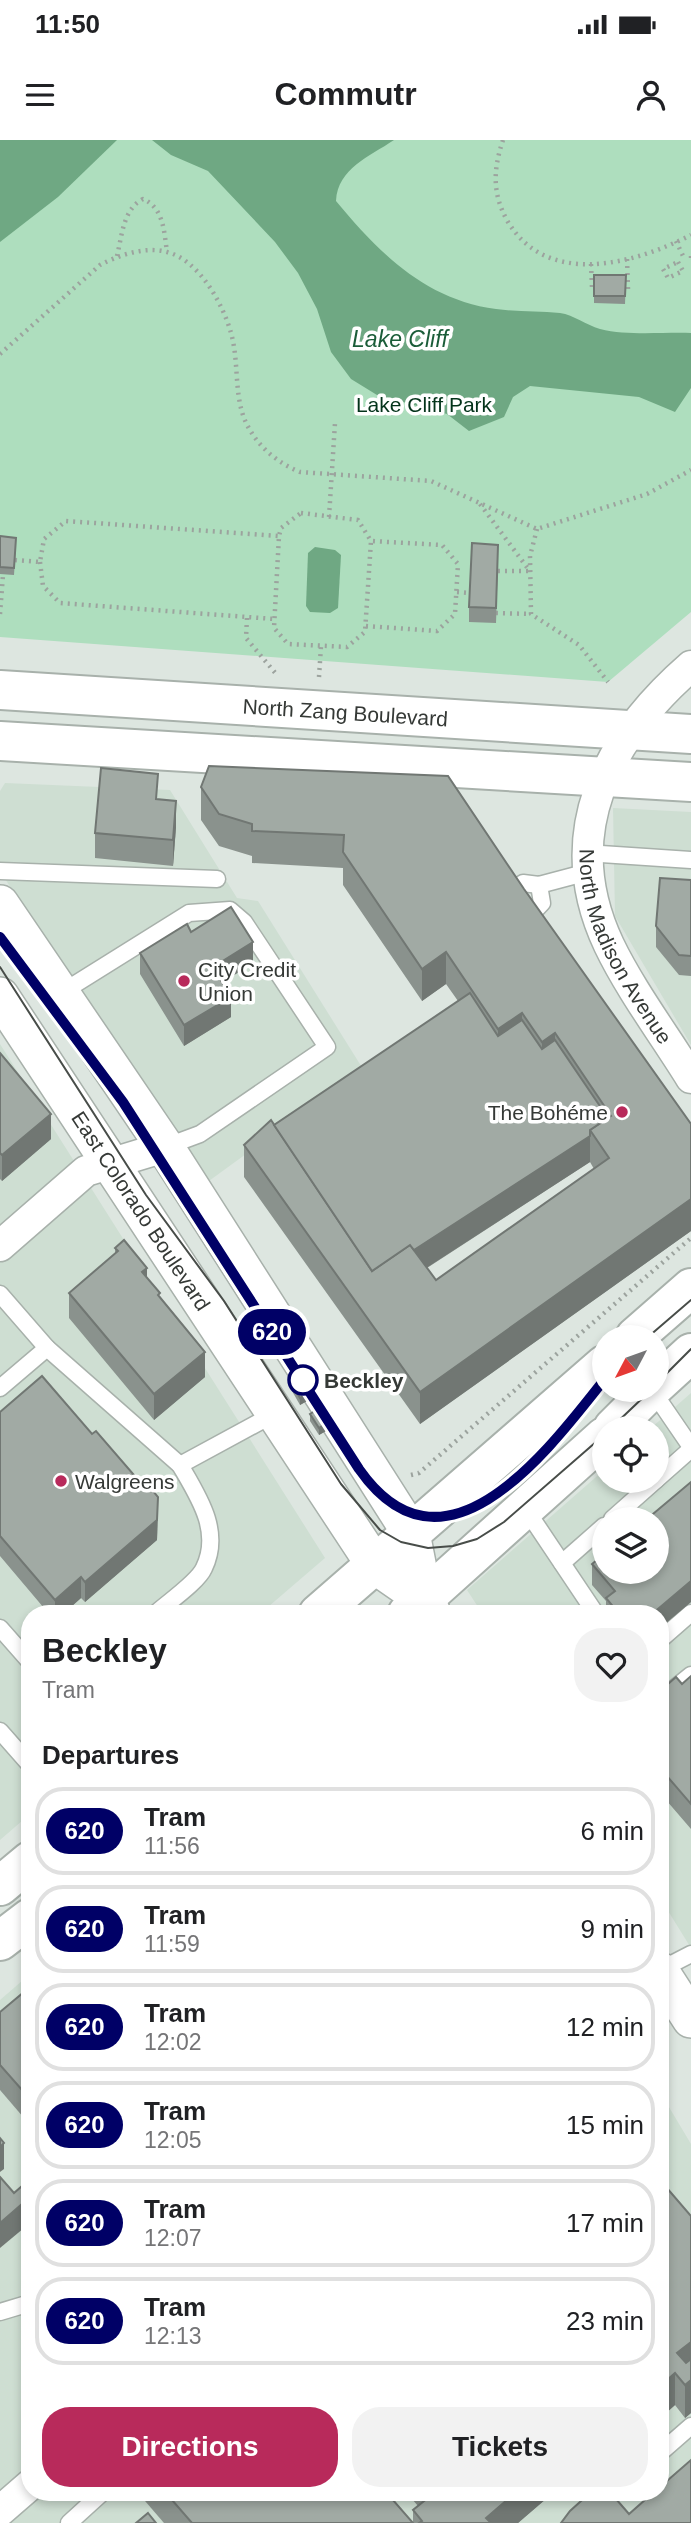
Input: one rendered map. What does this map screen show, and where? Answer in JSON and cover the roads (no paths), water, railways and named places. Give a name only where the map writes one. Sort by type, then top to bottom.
[{"type":"main road","name":"North Zang Boulevard","points":[[0,690],[691,734]]},
{"type":"main road","points":[[0,741],[691,782]]},
{"type":"main road","points":[[649,1325],[691,1288]]},
{"type":"main road","points":[[669,1373],[691,1353]]},
{"type":"main road","points":[[328,1605],[592,1375]]},
{"type":"main road","points":[[625,1416],[639,1402]]},
{"type":"main road","points":[[425,1605],[525,1507],[592,1448]]},
{"type":"main road","points":[[0,1941],[21,1924]]},
{"type":"street","name":"North Madison Avenue","points":[[691,666],[628,731],[603,777],[592,813],[587,862],[590,891],[609,945],[691,1077]]},
{"type":"street","points":[[0,904],[165,1147],[411,1533],[420,1605]]},
{"type":"street","name":"East Colorado Boulevard","points":[[0,996],[374,1565]]},
{"type":"street","points":[[0,1246],[86,1171],[165,1147]]},
{"type":"street","points":[[374,1565],[417,1605]]},
{"type":"street","points":[[669,1985],[691,2019]]},
{"type":"street","points":[[0,2511],[21,2494]]},
{"type":"lane","points":[[506,896],[523,883],[539,885],[587,862],[691,860]]},
{"type":"lane","points":[[0,871],[217,879]]},
{"type":"lane","points":[[524,922],[542,903],[539,885]]},
{"type":"lane","points":[[61,993],[190,913],[230,910],[244,922],[327,1047],[200,1134],[165,1147]]},
{"type":"lane","points":[[0,1294],[47,1348],[180,1465],[205,1506],[211,1541],[204,1570],[165,1605]]},
{"type":"lane","points":[[230,1347],[275,1319]]},
{"type":"lane","points":[[0,1388],[47,1348]]},
{"type":"lane","points":[[659,1402],[691,1448],[669,1468]]},
{"type":"lane","points":[[180,1465],[275,1414]]},
{"type":"lane","points":[[626,1507],[641,1493]]},
{"type":"lane","points":[[525,1507],[590,1605]]},
{"type":"lane","points":[[562,1563],[592,1537]]},
{"type":"lane","points":[[669,1632],[691,1614]]},
{"type":"lane","points":[[0,1628],[21,1652]]},
{"type":"lane","points":[[669,1693],[691,1675]]},
{"type":"lane","points":[[0,1731],[21,1755]]},
{"type":"lane","points":[[669,1966],[691,1954]]},
{"type":"lane","points":[[0,2312],[21,2306]]},
{"type":"lane","points":[[669,2445],[691,2426]]},
{"type":"lane","points":[[69,2523],[93,2501]]},
{"type":"water","points":[[0,140],[117,140],[58,197],[0,242]]},
{"type":"water","name":"Lake Cliff","points":[[152,140],[394,140],[356,164],[342,180],[336,201],[387,256],[426,285],[471,304],[504,310],[560,313],[611,331],[691,333],[691,388],[675,412],[639,397],[530,386],[513,397],[504,417],[469,431],[447,414],[377,395],[351,379],[331,352],[317,309],[298,273],[275,242],[208,171],[171,155]]},
{"type":"water","points":[[315,547],[335,550],[341,555],[338,608],[330,613],[310,612],[306,606],[308,553]]},
{"type":"tram line","points":[[0,937],[123,1102],[359,1469],[392,1503],[426,1516],[459,1513],[492,1496],[524,1471],[554,1441],[592,1395]]},
{"type":"tram line","name":"620","points":[[0,937],[123,1102],[359,1469],[379,1494],[406,1511],[420,1515],[448,1516],[468,1511],[485,1503],[547,1449],[592,1396]]},
{"type":"tram line","points":[[0,967],[146,1195],[224,1301],[341,1484],[380,1530],[401,1542],[428,1548],[453,1546],[477,1539],[504,1522],[592,1445]]},
{"type":"tram line","points":[[662,1325],[691,1300]]},
{"type":"tram line","points":[[669,1371],[691,1349]]},
{"type":"tram line","points":[[624,1416],[638,1402]]},
{"type":"place","name":"City Credit Union","points":[[184,981]]},
{"type":"place","name":"The Bohéme","points":[[622,1112]]},
{"type":"place","name":"Beckley","points":[[303,1380]]},
{"type":"place","name":"Walgreens","points":[[61,1481]]},
{"type":"park label","name":"Lake Cliff Park","points":[[424,404]]}]
